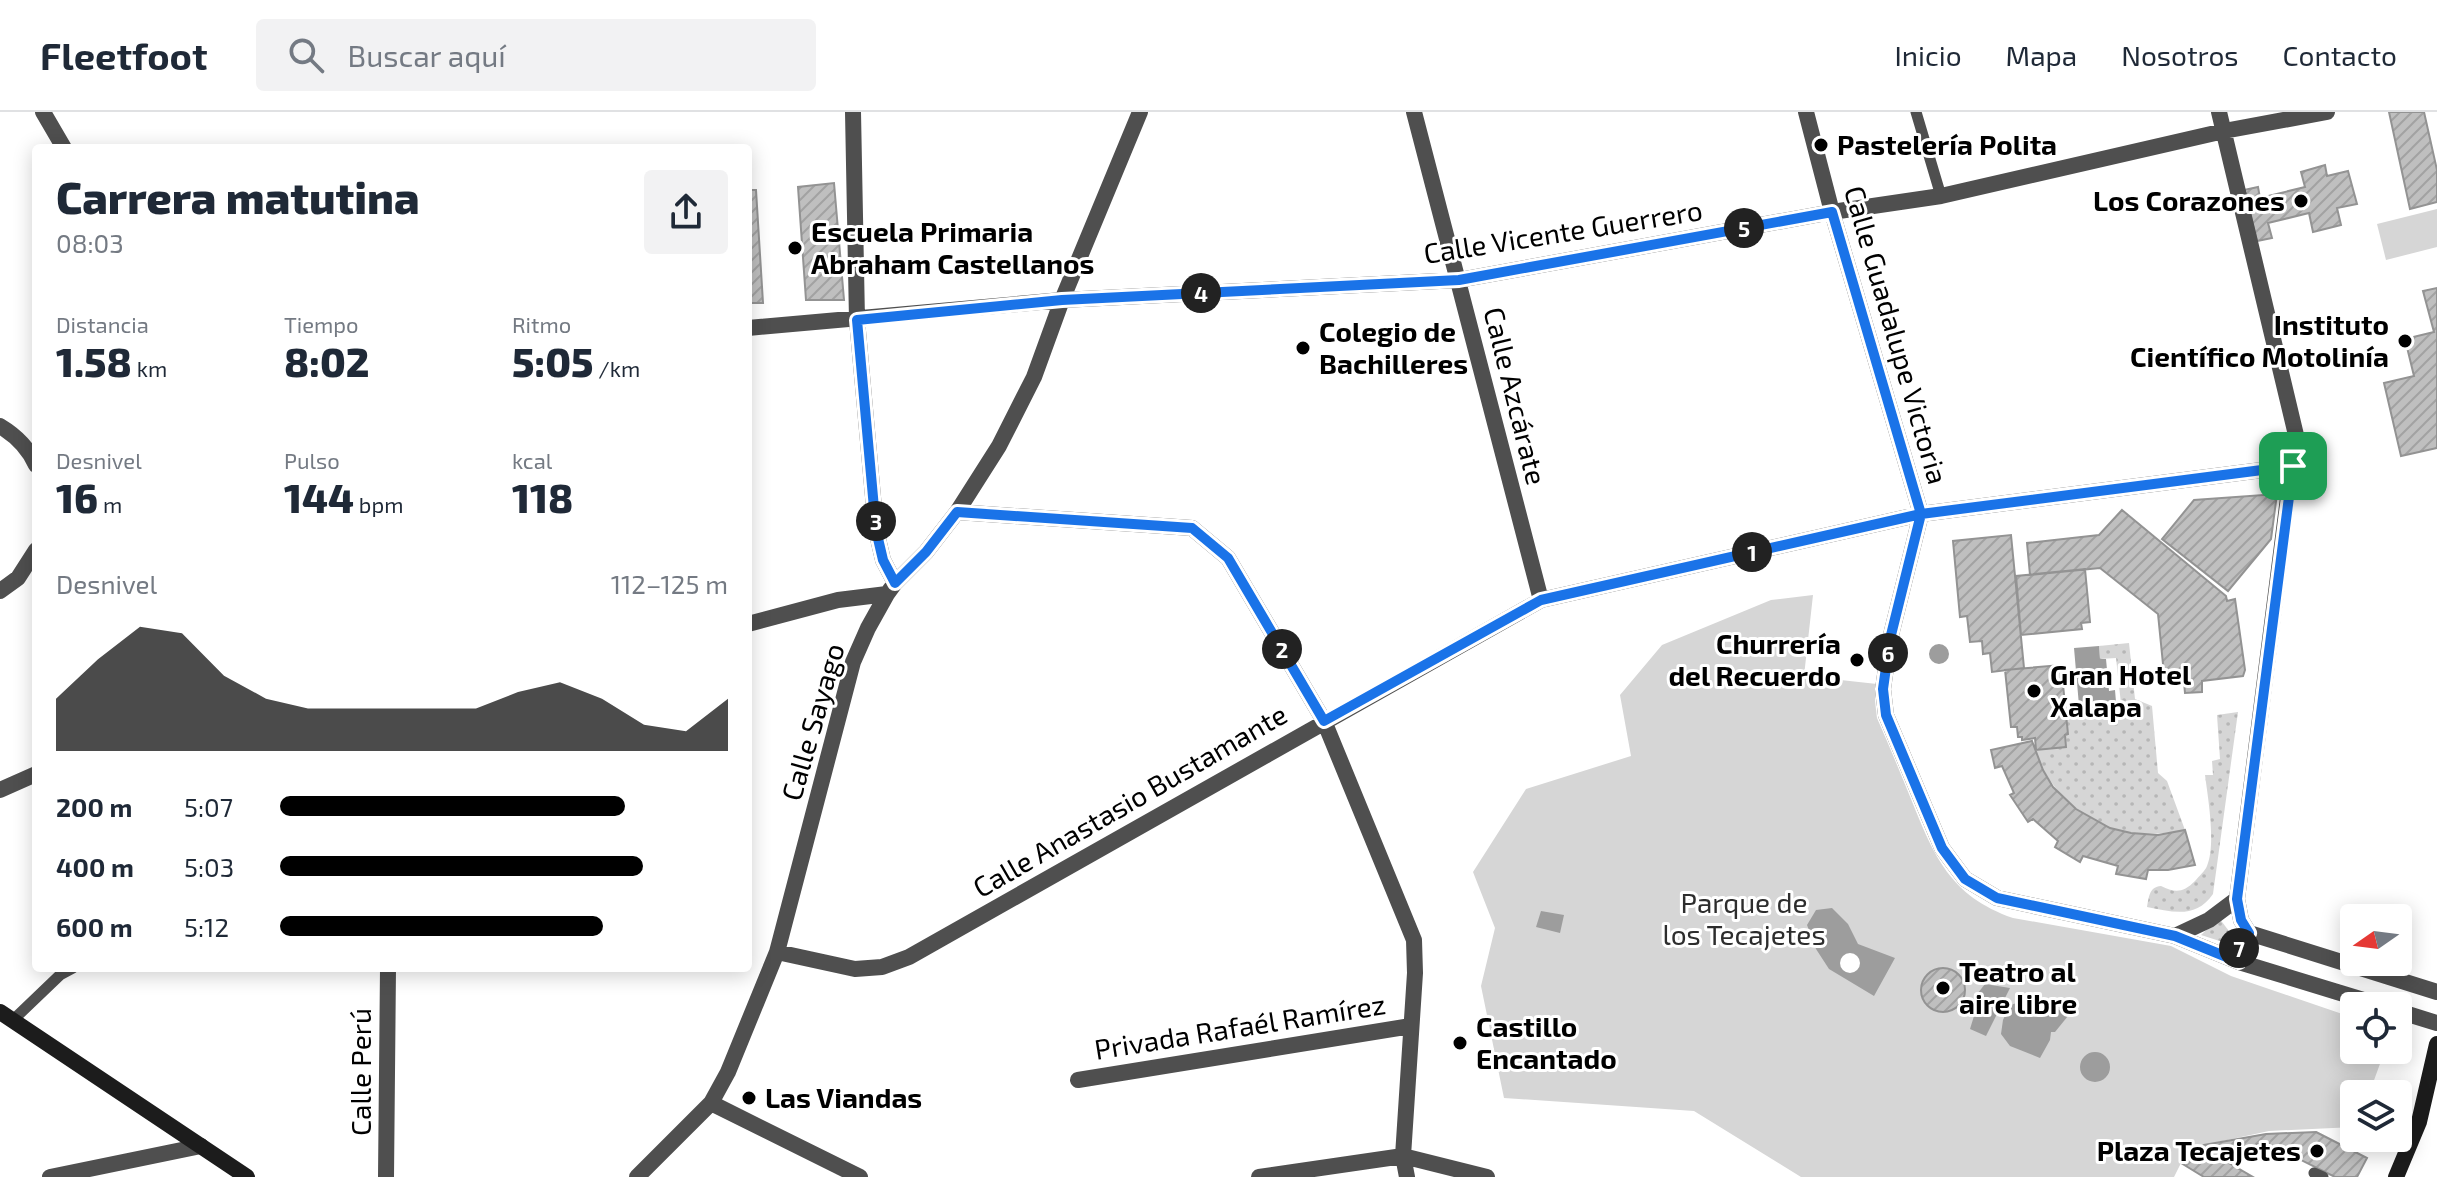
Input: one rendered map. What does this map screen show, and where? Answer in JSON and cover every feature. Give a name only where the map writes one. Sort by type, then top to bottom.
[{"type":"main road","points":[[6,1016],[247,1177]]},
{"type":"main road","points":[[2396,1177],[2419,1122],[2437,1044]]},
{"type":"street","points":[[43,112],[62,144]]},
{"type":"street","points":[[752,623],[891,588],[876,530],[857,320],[853,112]]},
{"type":"street","name":"Calle Sayago","points":[[637,1177],[711,1103],[728,1072],[777,952],[853,662],[891,588],[926,552],[957,512],[999,446],[1034,377],[1062,300],[1140,112]]},
{"type":"street","name":"Calle Azcárate","points":[[1414,112],[1541,600]]},
{"type":"street","name":"Calle Guadalupe Victoria","points":[[1806,112],[1832,212],[1921,514],[1890,639],[1883,689],[1886,715],[1942,848],[1965,879],[1997,898],[2175,936],[2239,962],[2340,993]]},
{"type":"street","points":[[2219,112],[2296,435],[2237,899],[2241,920],[2249,933],[2437,992]]},
{"type":"street","name":"Calle Vicente Guerrero","points":[[752,328],[1062,300],[1459,280],[1832,212],[1941,196],[2224,131],[2327,112]]},
{"type":"street","points":[[0,426],[12,433],[32,457]]},
{"type":"street","name":"Calle Anastasio Bustamante","points":[[777,952],[855,969],[882,967],[909,957],[1541,600],[1921,514],[2293,466]]},
{"type":"street","points":[[957,512],[1192,528],[1228,558],[1324,721],[1414,940],[1415,973],[1403,1156],[1407,1177]]},
{"type":"street","points":[[0,591],[18,578],[32,556]]},
{"type":"street","points":[[18,578],[32,576]]},
{"type":"street","points":[[0,790],[32,776]]},
{"type":"street","points":[[2175,936],[2209,920],[2237,899]]},
{"type":"street","points":[[2239,962],[2238,950],[2249,933]]},
{"type":"street","name":"Calle Perú","points":[[386,1177],[388,972]]},
{"type":"street","points":[[2412,1015],[2437,1023]]},
{"type":"street","name":"Privada Rafaél Ramírez","points":[[1078,1080],[1411,1026]]},
{"type":"street","points":[[711,1103],[860,1177]]},
{"type":"street","points":[[50,1177],[201,1146]]},
{"type":"street","points":[[1259,1177],[1403,1156],[1487,1177]]},
{"type":"lane","points":[[1916,112],[1941,196]]},
{"type":"lane","points":[[6,1016],[66,972]]},
{"type":"green space","points":[[2437,209],[2437,247],[2386,260],[2377,224]]},
{"type":"green space","name":"Parque de los Tecajetes","points":[[1813,595],[1804,676],[1877,684],[1877,718],[1928,839],[1947,872],[1974,898],[2013,918],[2171,946],[2231,976],[2340,1013],[2340,1064],[2380,1064],[2374,1080],[2340,1080],[2340,1128],[2269,1131],[2204,1145],[2181,1163],[2174,1177],[1801,1177],[1694,1111],[1504,1098],[1481,986],[1495,928],[1473,872],[1526,789],[1631,756],[1620,695],[1662,645],[1771,600]]},
{"type":"green space","points":[[2129,643],[2135,699],[2152,706],[2158,773],[2167,781],[2185,830],[2136,833],[2095,822],[2061,795],[2035,753],[2036,750],[2066,747],[2067,719],[2122,713],[2116,658],[2100,659],[2099,646]]},
{"type":"green space","points":[[2238,712],[2213,894],[2199,907],[2183,912],[2147,907],[2154,888],[2161,886],[2175,891],[2183,890],[2207,866],[2211,834],[2205,775],[2213,775],[2212,761],[2220,759],[2217,715]]},
{"type":"green space","points":[[2219,918],[2235,939],[2232,945],[2201,935]]},
{"type":"shaded area","points":[[1939,644],[1946,647],[1949,654],[1946,661],[1939,664],[1932,661],[1929,654],[1932,647]]},
{"type":"shaded area","points":[[2099,646],[2100,659],[2106,659],[2109,691],[2115,690],[2117,714],[2080,717],[2074,648]]},
{"type":"shaded area","points":[[1832,908],[1848,924],[1858,944],[1895,958],[1874,996],[1829,969],[1816,949],[1807,925],[1816,910]]},
{"type":"shaded area","points":[[1541,911],[1564,915],[1560,933],[1536,927]]},
{"type":"shaded area","points":[[1985,984],[2010,988],[1986,1036],[1970,1029],[1974,1016],[1967,1007]]},
{"type":"shaded area","points":[[2024,1001],[2046,1001],[2068,1016],[2055,1032],[2051,1032],[2040,1058],[2010,1046],[2001,1034],[2010,1005]]},
{"type":"shaded area","points":[[2095,1052],[2101,1053],[2109,1061],[2109,1073],[2101,1081],[2095,1082],[2089,1081],[2081,1073],[2080,1067],[2081,1061],[2089,1053]]},
{"type":"pier","points":[[1850,953],[1857,956],[1860,963],[1857,970],[1850,973],[1843,970],[1840,963],[1843,956]]},
{"type":"building","points":[[2389,112],[2424,112],[2437,170],[2437,202],[2410,209]]},
{"type":"building","name":"Los Corazones","points":[[2325,165],[2327,176],[2348,171],[2357,204],[2337,208],[2341,225],[2313,232],[2309,213],[2268,223],[2272,238],[2257,241],[2244,190],[2258,187],[2260,198],[2305,187],[2301,172]]},
{"type":"building","points":[[834,183],[844,300],[806,300],[798,187]]},
{"type":"building","points":[[752,190],[756,190],[763,303],[752,303]]},
{"type":"building","points":[[2437,288],[2437,448],[2401,456],[2384,383],[2414,376],[2405,339],[2434,332],[2423,291]]},
{"type":"building","points":[[2277,494],[2271,539],[2228,591],[2162,539],[2194,500]]},
{"type":"building","points":[[2122,510],[2226,596],[2227,601],[2235,599],[2245,670],[2243,676],[2202,681],[2202,692],[2185,693],[2184,682],[2165,684],[2158,614],[2100,568],[2030,575],[2027,543],[2099,535]]},
{"type":"building","points":[[2011,535],[2024,668],[1992,672],[1990,653],[1983,654],[1982,641],[1970,642],[1967,616],[1960,617],[1953,541]]},
{"type":"building","points":[[2085,569],[2090,622],[2081,623],[2082,629],[2021,635],[2016,576]]},
{"type":"building","points":[[2061,665],[2068,734],[2065,735],[2066,747],[2036,750],[2035,738],[2022,740],[2018,737],[2017,727],[2011,727],[2005,670]]},
{"type":"building","points":[[2032,741],[2053,787],[2076,809],[2110,828],[2131,833],[2158,835],[2185,830],[2195,865],[2148,870],[2146,879],[2116,874],[2118,866],[2083,856],[2080,862],[2055,847],[2058,841],[2033,819],[2028,822],[2010,795],[2014,793],[2002,766],[1995,768],[1991,750]]},
{"type":"building","name":"Teatro al aire libre","points":[[1943,968],[1958,975],[1965,990],[1958,1005],[1943,1012],[1928,1005],[1921,990],[1928,975]]},
{"type":"building","name":"Plaza Tecajetes","points":[[2316,1132],[2340,1144],[2340,1152],[2355,1152],[2367,1158],[2357,1177],[2335,1177],[2265,1142],[2217,1156],[2253,1177],[2204,1177],[2181,1163],[2204,1145],[2266,1134]]},
{"type":"place","name":"Pastelería Polita","points":[[1821,145]]},
{"type":"place","name":"Los Corazones","points":[[2301,201]]},
{"type":"place","name":"Escuela Primaria Abraham Castellanos","points":[[795,248]]},
{"type":"place","name":"Instituto Científico Motolinía","points":[[2405,341]]},
{"type":"place","name":"Colegio de Bachilleres","points":[[1303,348]]},
{"type":"place","name":"Churrería del Recuerdo","points":[[1857,660]]},
{"type":"place","name":"Gran Hotel Xalapa","points":[[2034,691]]},
{"type":"place","name":"Teatro al aire libre","points":[[1943,988]]},
{"type":"place","name":"Castillo Encantado","points":[[1460,1043]]},
{"type":"place","name":"Las Viandas","points":[[749,1098]]},
{"type":"place","name":"Plaza Tecajetes","points":[[2317,1151]]},
{"type":"route","points":[[2293,466],[1921,514],[1541,600],[1324,721],[1228,558],[1192,528],[957,512],[926,552],[895,583],[883,560],[876,530],[857,320],[1062,300],[1459,280],[1832,212],[1921,514],[1890,639],[1883,689],[1886,715],[1942,848],[1965,879],[1997,898],[2175,936],[2239,962],[2238,950],[2249,933],[2241,920],[2237,899],[2293,466]]}]
